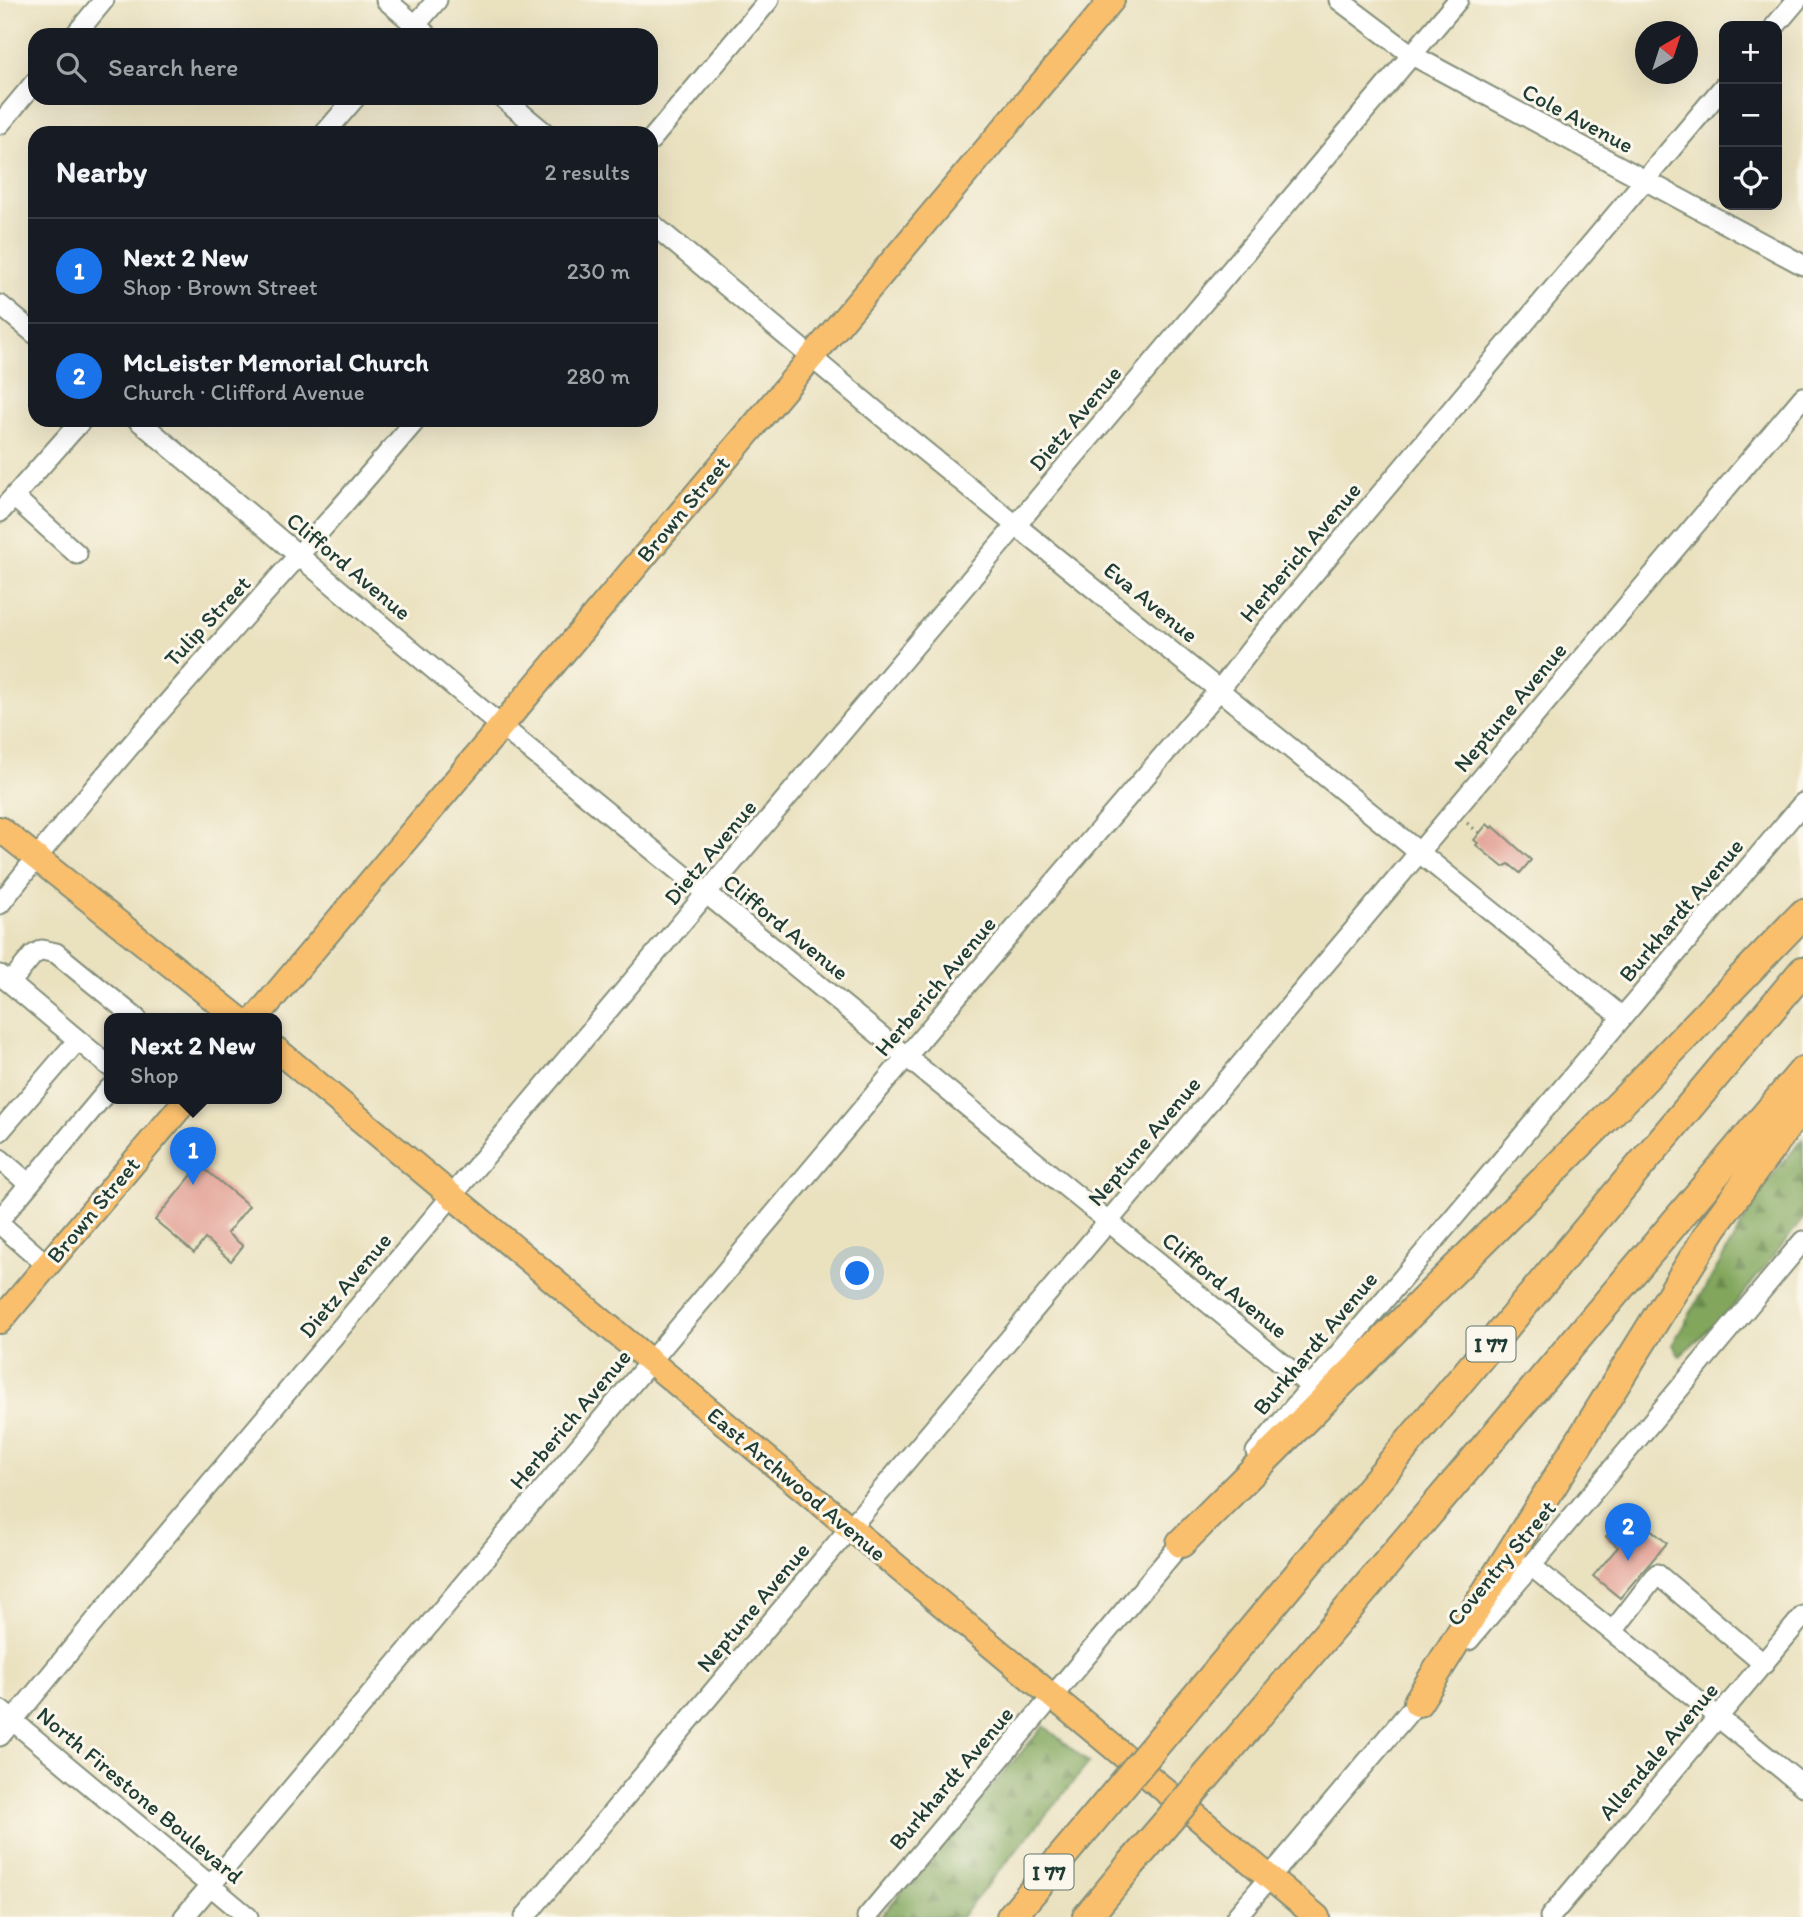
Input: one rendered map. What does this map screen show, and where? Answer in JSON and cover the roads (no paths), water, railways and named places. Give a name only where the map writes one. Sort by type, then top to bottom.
[{"type":"highway","points":[[1181,1543],[1621,1103],[1803,914]]},
{"type":"highway","name":"I 77","points":[[1011,1917],[1803,971]]},
{"type":"highway","name":"I 77","points":[[1087,1917],[1803,1071]]},
{"type":"highway","points":[[1418,1702],[1713,1227],[1803,1104]]},
{"type":"main road","name":"Brown Street","points":[[261,1013],[810,356],[1112,0]]},
{"type":"main road","points":[[0,829],[231,1013]]},
{"type":"main road","name":"East Archwood Avenue","points":[[282,1054],[1317,1917]]},
{"type":"main road","name":"Brown Street","points":[[0,1321],[183,1104]]},
{"type":"street","points":[[81,28],[103,0]]},
{"type":"street","points":[[386,0],[412,28]]},
{"type":"street","points":[[419,28],[437,0]]},
{"type":"street","points":[[658,132],[769,0]]},
{"type":"street","name":"Cole Avenue","points":[[1339,0],[1412,55],[1803,265]]},
{"type":"street","name":"Dietz Avenue","points":[[4,1722],[452,1196],[1458,0]]},
{"type":"street","points":[[1779,21],[1797,0]]},
{"type":"street","points":[[0,124],[28,90]]},
{"type":"street","name":"Herberich Avenue","points":[[184,1917],[1173,741],[1220,689],[1262,635],[1719,92]]},
{"type":"street","points":[[331,126],[349,105]]},
{"type":"street","points":[[511,105],[537,126]]},
{"type":"street","name":"Eva Avenue","points":[[658,229],[1017,526],[1622,1017]]},
{"type":"street","points":[[0,304],[28,328]]},
{"type":"street","name":"Neptune Avenue","points":[[525,1917],[1803,397]]},
{"type":"street","points":[[0,512],[76,427]]},
{"type":"street","name":"Clifford Avenue","points":[[146,427],[501,726],[1310,1386]]},
{"type":"street","name":"Tulip Street","points":[[0,904],[36,857],[173,695],[298,557],[410,427]]},
{"type":"street","points":[[13,497],[77,554]]},
{"type":"street","name":"Burkhardt Avenue","points":[[867,1917],[1310,1386],[1803,803]]},
{"type":"street","points":[[104,1062],[5,979],[42,950],[56,953],[130,1013]]},
{"type":"street","points":[[0,1130],[78,1040]]},
{"type":"street","points":[[47,1265],[0,1222],[104,1095]]},
{"type":"street","points":[[0,1159],[29,1184]]},
{"type":"street","name":"Coventry Street","points":[[1236,1917],[1803,1241]]},
{"type":"street","points":[[1530,1566],[1613,1630],[1717,1719],[1803,1786]]},
{"type":"street","points":[[1613,1630],[1657,1574],[1764,1664]]},
{"type":"street","name":"Allendale Avenue","points":[[1550,1917],[1803,1616]]},
{"type":"street","name":"North Firestone Boulevard","points":[[4,1722],[248,1917]]},
{"type":"place","name":"Next 2 New","points":[[193,1185]]},
{"type":"place","name":"McLeister Memorial Church","points":[[1628,1561]]}]
